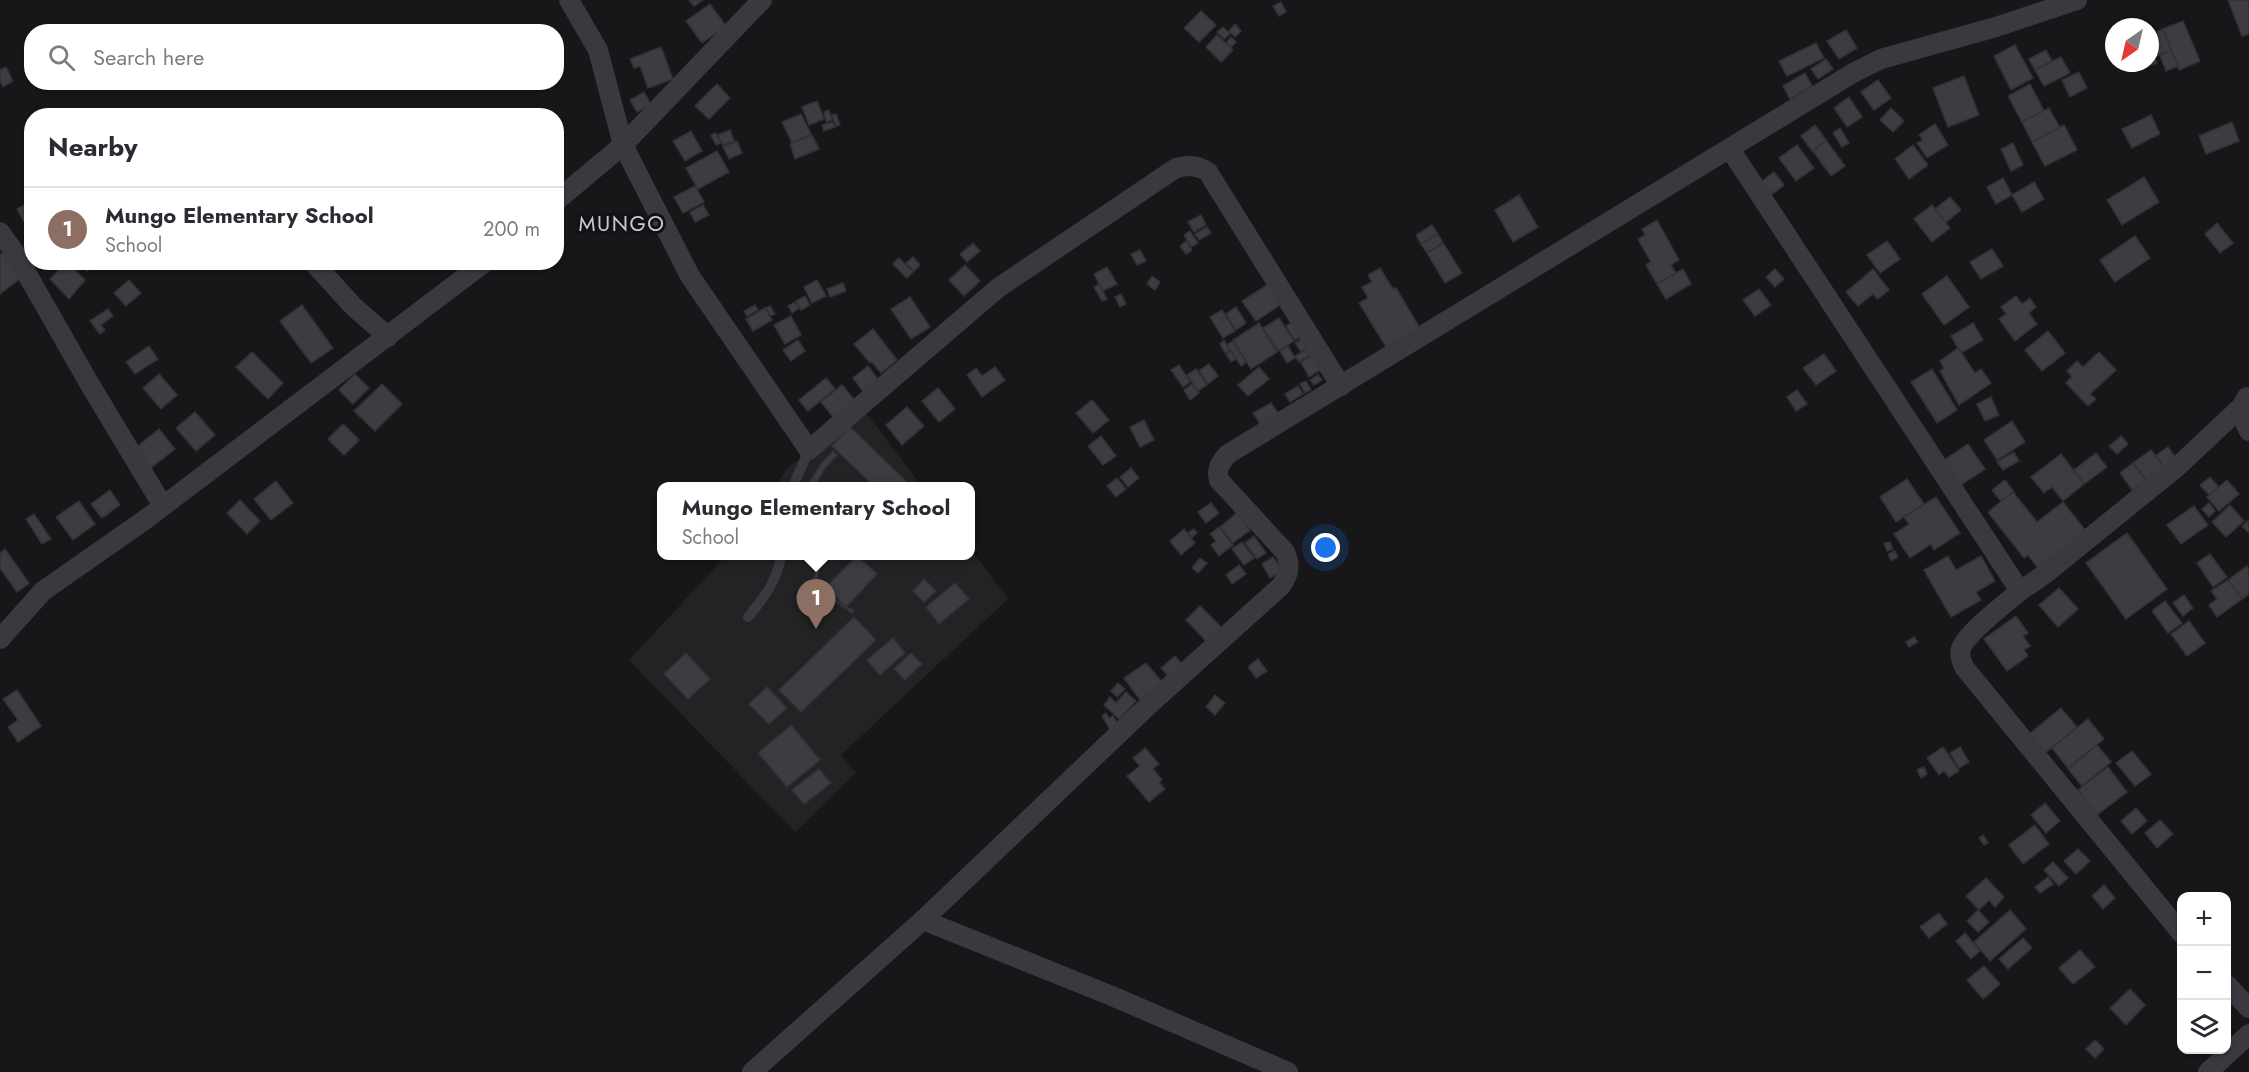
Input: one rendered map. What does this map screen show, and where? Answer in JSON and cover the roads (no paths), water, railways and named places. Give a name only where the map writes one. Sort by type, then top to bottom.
[{"type":"street","points":[[569,0],[598,50],[623,145],[690,276],[808,450],[998,288],[1176,168],[1188,165],[1198,166],[1208,172],[1341,386]]},
{"type":"street","points":[[564,194],[623,145],[762,0]]},
{"type":"street","points":[[752,1072],[923,920],[1152,702],[1281,586],[1288,574],[1289,562],[1285,552],[1219,480],[1217,472],[1221,462],[1228,454],[1852,73],[1881,59],[1996,27],[2077,0]]},
{"type":"street","points":[[1730,149],[2020,591]]},
{"type":"street","points":[[0,232],[24,268]]},
{"type":"street","points":[[25,270],[89,383],[163,506]]},
{"type":"street","points":[[320,270],[353,306],[388,337]]},
{"type":"street","points":[[0,639],[43,591],[163,506],[475,270]]},
{"type":"street","points":[[2177,929],[1964,667],[1960,658],[1960,649],[1994,612],[2045,574],[2177,467],[2245,400]]},
{"type":"street","points":[[2245,400],[2241,414],[2249,431]]},
{"type":"street","points":[[923,920],[1122,1000],[1288,1072]]},
{"type":"street","points":[[2231,989],[2249,1008]]},
{"type":"street","points":[[2208,1072],[2249,1034]]},
{"type":"lane","points":[[796,482],[808,450]]},
{"type":"lane","points":[[748,617],[769,592],[780,560]]},
{"type":"place","name":"Mungo Elementary School","points":[[816,629]]},
{"type":"district","name":"MUNGO","points":[[622,224]]}]
